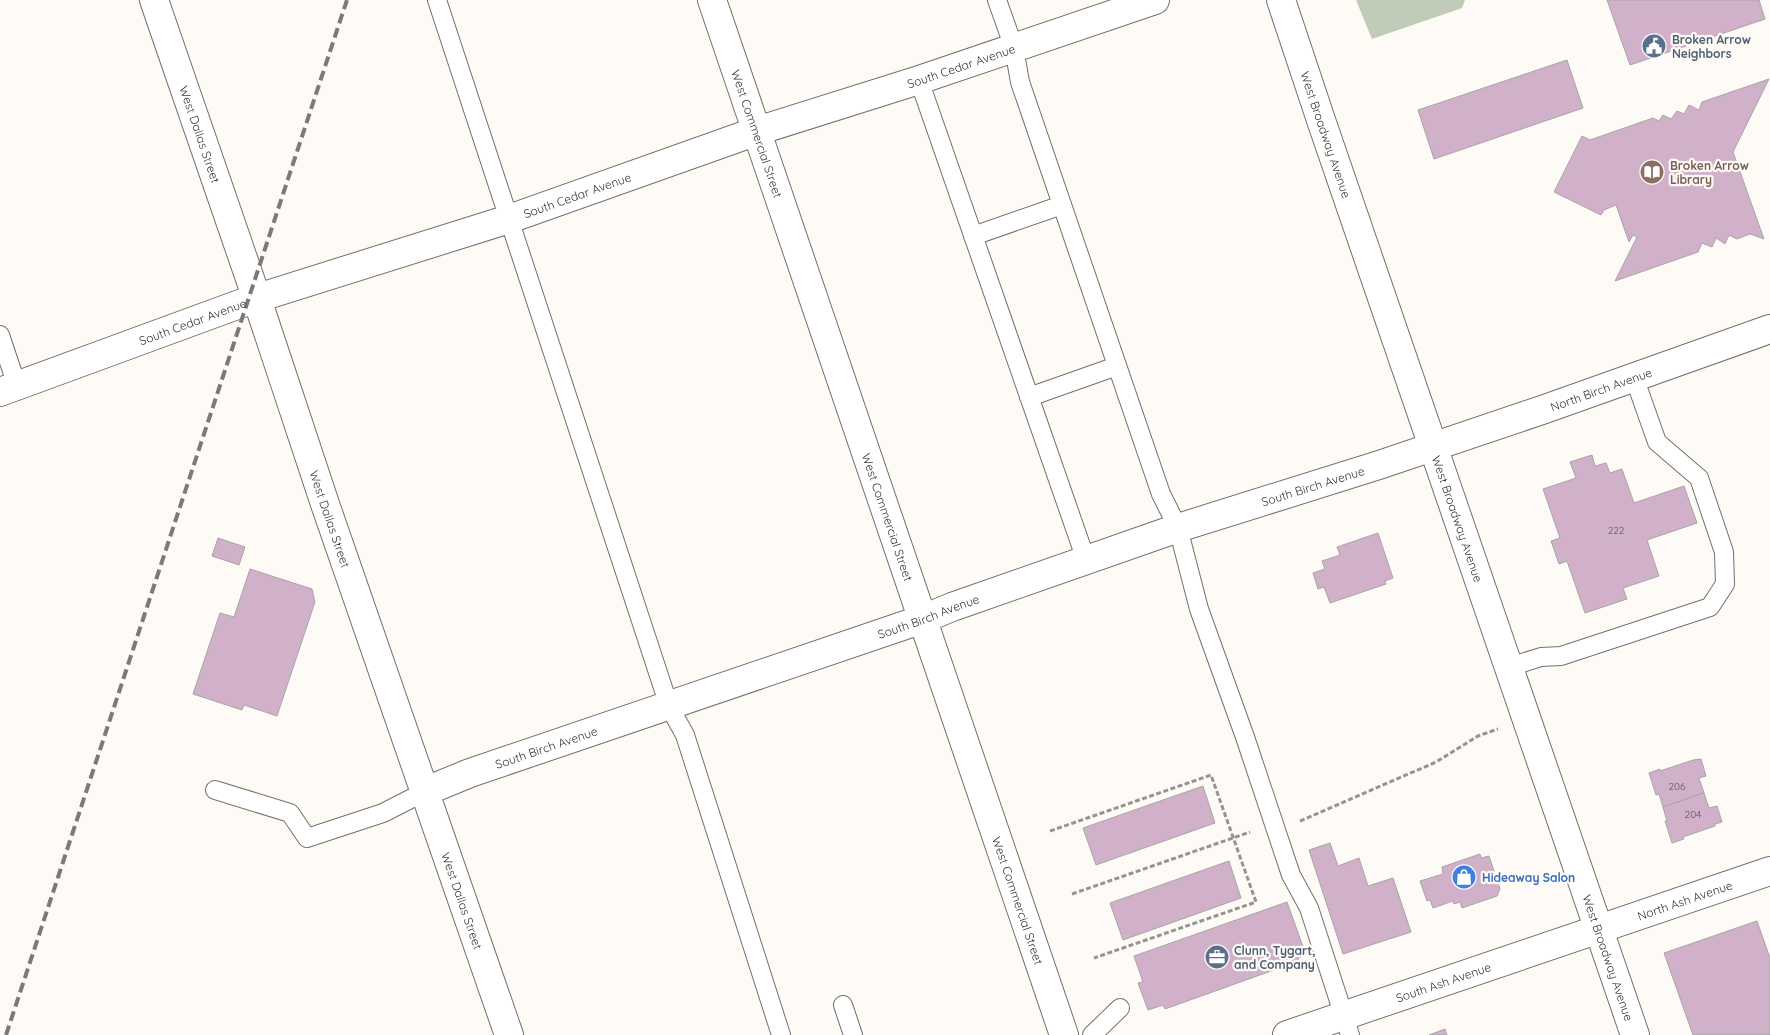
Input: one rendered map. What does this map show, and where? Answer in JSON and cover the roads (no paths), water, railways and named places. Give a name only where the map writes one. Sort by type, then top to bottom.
[{"type":"street","name":"West Dallas Street","points":[[154,0],[325,504],[509,1035]]},
{"type":"street","name":"West Commercial Street","points":[[712,0],[1064,1035]]},
{"type":"street","name":"South Cedar Avenue","points":[[9,389],[257,299],[509,218],[758,131],[919,80],[1156,0]]},
{"type":"street","name":"West Broadway Avenue","points":[[1281,0],[1635,1035]]},
{"type":"street","name":"North Birch Avenue","points":[[1433,445],[1542,410],[1770,329]]},
{"type":"street","name":"South Birch Avenue","points":[[426,791],[470,773],[923,619],[952,607],[1178,528],[1379,465],[1433,445]]},
{"type":"street","name":"North Ash Avenue","points":[[1599,929],[1770,871]]},
{"type":"street","name":"South Ash Avenue","points":[[1287,1035],[1346,1025],[1599,929]]},
{"type":"lane","points":[[437,0],[669,706],[685,735],[781,1035]]},
{"type":"lane","points":[[997,0],[1014,48],[1020,82],[1117,366],[1161,494],[1178,528],[1199,609],[1291,875],[1309,908],[1346,1025]]},
{"type":"lane","points":[[919,80],[1086,560]]},
{"type":"lane","points":[[973,236],[1062,205]]},
{"type":"lane","points":[[0,335],[9,389]]},
{"type":"lane","points":[[1029,397],[1117,366]]},
{"type":"lane","points":[[1509,667],[1541,657],[1561,656],[1710,607],[1725,584],[1724,552],[1699,478],[1657,442],[1634,377]]},
{"type":"lane","points":[[214,790],[290,813],[307,838],[383,812],[426,791]]},
{"type":"lane","points":[[844,1005],[853,1035]]},
{"type":"lane","points":[[1092,1035],[1120,1008]]},
{"type":"railway","points":[[6,1035],[347,0]]},
{"type":"place","name":"Broken Arrow Neighbors","points":[[1654,46]]},
{"type":"place","name":"Broken Arrow Library","points":[[1652,172]]},
{"type":"place","name":"Hideaway Salon","points":[[1464,877]]},
{"type":"place","name":"Clunn, Tygart, and Company","points":[[1217,957]]}]
